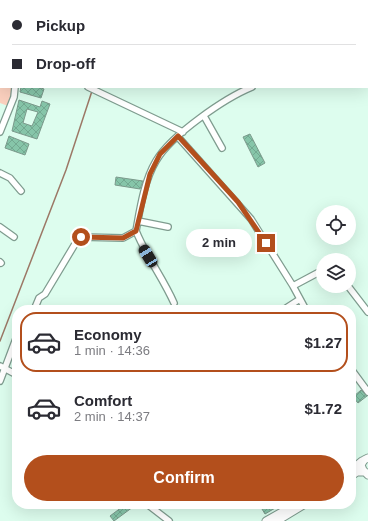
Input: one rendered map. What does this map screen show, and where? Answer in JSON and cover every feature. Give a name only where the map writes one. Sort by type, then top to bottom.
[{"type":"main road","points":[[356,466],[365,460]]},
{"type":"main road","points":[[365,460],[361,466],[367,473]]},
{"type":"main road","points":[[356,473],[367,473]]},
{"type":"main road","points":[[266,521],[285,510]]},
{"type":"main road","points":[[277,521],[285,510]]},
{"type":"street","points":[[0,132],[14,96],[15,88]]},
{"type":"street","points":[[90,88],[183,132]]},
{"type":"street","points":[[174,303],[142,245],[136,231],[150,174],[160,154],[178,136],[231,97],[250,88]]},
{"type":"street","points":[[204,116],[222,148]]},
{"type":"street","points":[[178,136],[251,220],[293,286],[303,305]]},
{"type":"street","points":[[0,173],[10,178],[21,191]]},
{"type":"street","points":[[138,221],[168,227]]},
{"type":"street","points":[[0,227],[14,237]]},
{"type":"street","points":[[36,305],[39,298],[45,294],[78,239],[81,237],[123,238],[136,231]]},
{"type":"street","points":[[293,286],[316,274]]},
{"type":"street","points":[[353,293],[368,312]]},
{"type":"street","points":[[291,305],[300,299]]},
{"type":"street","points":[[0,381],[2,367],[12,346]]},
{"type":"street","points":[[2,367],[12,372]]},
{"type":"street","points":[[356,376],[368,392]]},
{"type":"street","points":[[153,509],[169,521]]},
{"type":"shaded area","points":[[0,88],[12,88],[12,95],[8,106],[0,103]]},
{"type":"building","points":[[21,88],[44,89],[41,98],[20,92]]},
{"type":"building","points":[[19,100],[40,107],[42,101],[50,104],[37,139],[12,131]],"holes":[[[27,109],[38,112],[32,126],[23,123]]]},
{"type":"building","points":[[250,134],[265,163],[258,167],[243,137]]},
{"type":"building","points":[[9,136],[29,144],[25,155],[5,148]]},
{"type":"building","points":[[116,177],[143,181],[140,189],[115,185]]},
{"type":"building","points":[[361,390],[367,396],[358,403],[356,401],[356,394]]},
{"type":"building","points":[[119,509],[130,509],[114,521],[110,516]]},
{"type":"building","points":[[262,509],[274,509],[265,514]]},
{"type":"waterway","points":[[14,305],[66,170],[92,91]]},
{"type":"waterway","points":[[0,341],[12,310]]},
{"type":"route","points":[[81,237],[123,238],[136,231],[150,174],[155,162],[160,154],[178,136],[238,202],[266,243]]}]
